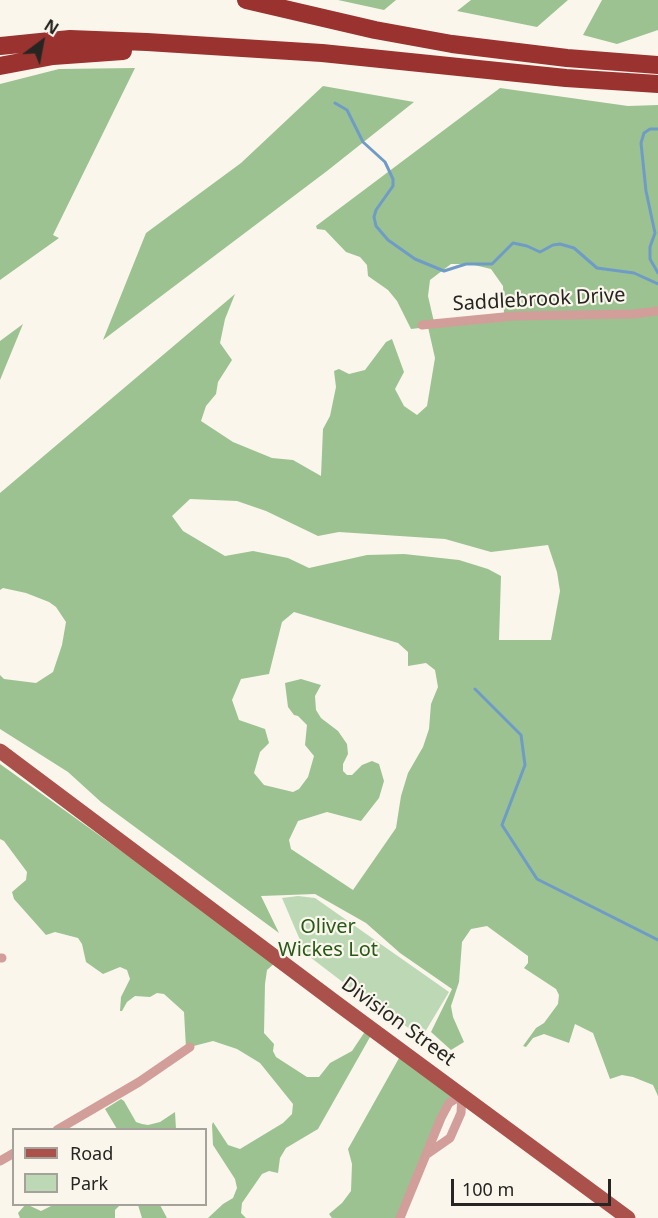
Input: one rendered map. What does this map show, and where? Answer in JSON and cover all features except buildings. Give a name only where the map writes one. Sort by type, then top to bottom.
[{"type":"highway","points":[[246,0],[375,30],[452,44],[558,57],[658,65]]},
{"type":"highway","points":[[0,46],[50,40],[88,39],[322,53],[546,76],[658,84]]},
{"type":"highway","points":[[0,66],[91,52],[230,48]]},
{"type":"main road","name":"Division Street","points":[[0,751],[628,1218]]},
{"type":"street","name":"Saddlebrook Drive","points":[[422,325],[514,316],[658,311]]},
{"type":"street","points":[[60,1128],[139,1082],[190,1047]]},
{"type":"street","points":[[400,1218],[441,1118],[449,1103],[462,1095]]},
{"type":"street","points":[[427,1154],[450,1138],[461,1113],[462,1095]]},
{"type":"green space","points":[[338,0],[396,0],[384,10]]},
{"type":"green space","points":[[471,0],[568,0],[537,27],[457,11]]},
{"type":"green space","points":[[602,0],[658,0],[658,30],[617,44],[583,35]]},
{"type":"green space","points":[[135,68],[53,235],[59,238],[0,280],[0,84],[59,69]]},
{"type":"green space","points":[[323,86],[414,102],[327,171],[103,340],[146,233],[241,163]]},
{"type":"green space","points":[[500,88],[628,106],[658,105],[658,1096],[653,1085],[633,1077],[622,1075],[610,1079],[593,1033],[575,1024],[569,1043],[544,1034],[533,1038],[526,1047],[523,1046],[558,1004],[559,995],[556,989],[524,968],[528,963],[528,956],[487,926],[471,929],[462,942],[459,982],[451,1006],[453,1017],[464,1042],[451,1050],[431,1032],[452,989],[400,953],[366,923],[315,894],[261,896],[279,933],[101,802],[68,772],[0,729],[0,675],[4,679],[36,683],[53,672],[62,645],[66,622],[56,607],[49,602],[26,593],[3,588],[0,590],[0,493],[235,294],[225,319],[220,343],[232,360],[218,382],[216,394],[206,406],[201,421],[233,442],[272,458],[293,460],[321,476],[323,429],[330,416],[336,387],[334,371],[339,369],[349,374],[365,370],[386,342],[392,339],[404,372],[395,389],[404,406],[417,415],[427,406],[435,358],[428,327],[411,329],[397,301],[388,290],[368,276],[367,265],[360,257],[346,252],[325,230],[317,229],[316,226]],"holes":[[[451,264],[470,264],[491,269],[503,286],[504,314],[434,322],[428,296],[430,280]],[[190,499],[237,501],[266,511],[318,536],[339,532],[445,539],[491,552],[548,545],[557,572],[560,591],[551,640],[499,640],[501,576],[488,569],[459,560],[404,554],[367,555],[309,568],[288,558],[253,551],[225,556],[183,531],[172,516]],[[294,612],[398,643],[408,652],[408,666],[426,663],[435,670],[438,687],[431,704],[429,729],[423,747],[408,773],[401,796],[396,828],[353,890],[291,849],[289,840],[298,821],[327,812],[361,821],[379,798],[384,781],[379,764],[372,761],[362,765],[352,775],[347,775],[343,771],[343,764],[348,754],[347,744],[338,731],[321,718],[316,710],[315,696],[321,685],[301,679],[285,683],[288,707],[307,725],[305,745],[314,756],[308,777],[299,789],[293,792],[264,785],[254,773],[260,752],[269,743],[265,729],[239,720],[232,700],[241,679],[269,674],[282,622]]]},
{"type":"green space","points":[[23,324],[0,380],[0,341]]},
{"type":"green space","points":[[0,764],[276,962],[267,970],[264,1033],[274,1044],[273,1051],[276,1057],[307,1077],[319,1077],[330,1063],[352,1051],[368,1027],[374,1030],[318,1129],[286,1148],[280,1158],[278,1173],[269,1171],[262,1174],[242,1203],[241,1213],[246,1218],[208,1218],[233,1198],[237,1188],[235,1179],[213,1145],[213,1122],[228,1145],[240,1149],[283,1123],[292,1114],[293,1104],[260,1063],[237,1049],[213,1041],[186,1048],[184,1012],[164,994],[157,993],[150,997],[135,996],[120,1011],[121,997],[130,979],[127,970],[120,967],[103,974],[86,962],[82,944],[78,938],[55,932],[46,935],[14,899],[12,892],[26,880],[27,872],[4,841],[0,839]]},
{"type":"green space","name":"Oliver Wickes Lot","points":[[298,896],[315,898],[449,992],[422,1037],[361,996],[306,954],[282,898]]},
{"type":"green space","points":[[403,1051],[457,1091],[400,1218],[332,1218],[329,1214],[351,1191],[352,1164],[348,1149]]},
{"type":"green space","points":[[121,1099],[136,1122],[148,1125],[160,1122],[175,1112],[176,1128],[116,1128],[105,1109]]},
{"type":"green space","points":[[24,1206],[41,1211],[51,1206],[119,1206],[115,1210],[115,1218],[20,1218],[18,1213]]},
{"type":"green space","points":[[138,1206],[161,1206],[167,1218],[142,1218]]},
{"type":"waterway","points":[[335,103],[347,110],[363,142],[385,162],[393,179],[393,186],[376,210],[374,217],[376,226],[388,240],[415,259],[444,271],[466,264],[492,264],[513,243],[540,252],[560,244],[574,248],[597,268],[634,273],[658,284]]},
{"type":"waterway","points":[[658,129],[650,129],[644,133],[641,143],[646,191],[655,233],[650,247],[650,259],[658,273]]},
{"type":"waterway","points":[[475,689],[521,735],[525,765],[502,825],[537,879],[658,940]]}]
